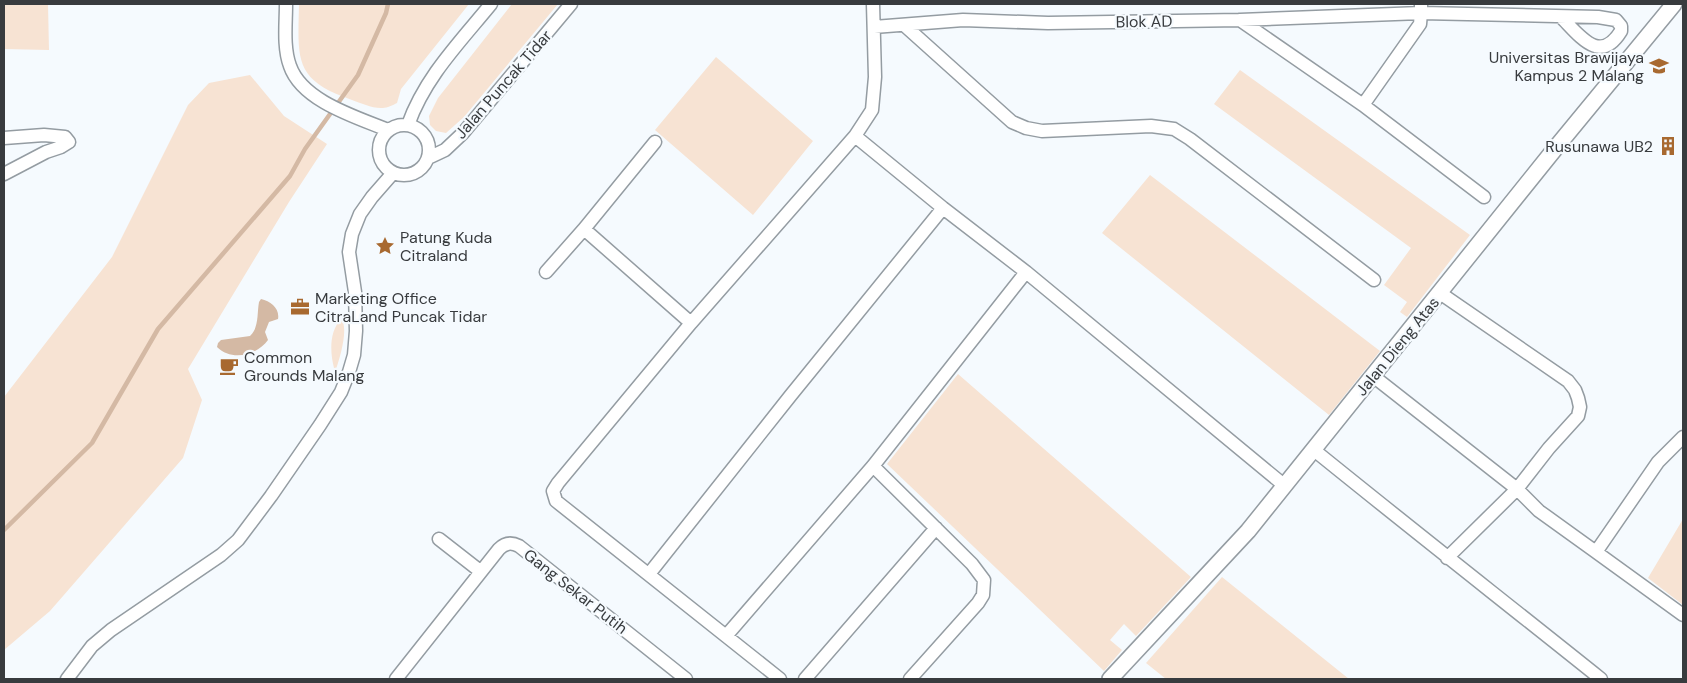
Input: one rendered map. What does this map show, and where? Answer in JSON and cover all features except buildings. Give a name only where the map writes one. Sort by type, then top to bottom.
[{"type":"street","points":[[286,4],[285,39],[289,64],[295,78],[305,90],[322,100],[344,112],[388,130]]},
{"type":"street","points":[[408,125],[414,108],[430,78],[491,4]]},
{"type":"street","name":"Jalan Puncak Tidar","points":[[428,158],[445,150],[463,133],[571,4]]},
{"type":"street","points":[[780,679],[556,501],[554,491],[558,482],[691,324],[855,136],[872,110],[875,77],[873,4]]},
{"type":"street","name":"Jalan Dieng Atas","points":[[1110,679],[1248,530],[1285,486],[1558,145],[1674,4]]},
{"type":"street","points":[[1364,105],[1420,24],[1421,8]]},
{"type":"street","name":"Blok AD","points":[[874,27],[963,20],[1048,23],[1240,20],[1421,8],[1561,17]]},
{"type":"street","points":[[1240,20],[1364,105],[1484,197]]},
{"type":"street","points":[[904,25],[1012,122],[1026,128],[1042,131],[1151,126],[1174,129],[1190,139],[1374,280]]},
{"type":"street","points":[[401,125],[408,125],[421,131],[426,137],[430,150],[428,158],[425,164],[414,174],[400,176],[382,164],[378,149],[383,136],[388,130],[401,125]]},
{"type":"street","points":[[4,138],[44,135],[65,137],[69,142],[4,174]]},
{"type":"street","points":[[855,136],[943,208],[1026,272],[1285,486]]},
{"type":"street","points":[[546,272],[655,142]]},
{"type":"street","points":[[67,679],[92,646],[111,630],[221,555],[238,540],[320,425],[341,392],[354,355],[356,331],[355,292],[349,252],[352,234],[360,214],[393,173]]},
{"type":"street","points":[[649,574],[943,208]]},
{"type":"street","points":[[584,229],[691,324]]},
{"type":"street","points":[[726,636],[873,466],[1026,272]]},
{"type":"street","points":[[1440,294],[1568,381],[1575,390],[1580,407],[1578,416],[1549,448],[1517,489],[1448,558]]},
{"type":"street","points":[[1373,376],[1517,489],[1539,511],[1683,615]]},
{"type":"street","points":[[1596,552],[1658,462],[1683,437]]},
{"type":"street","points":[[1314,450],[1601,679]]},
{"type":"street","points":[[873,466],[972,564],[984,580],[983,595],[978,602],[910,679]]},
{"type":"street","points":[[805,679],[936,528]]},
{"type":"street","points":[[439,539],[480,571]]},
{"type":"street","name":"Gang Sekar Putih","points":[[396,679],[480,571],[505,544],[519,546],[686,679]]},
{"type":"shaded area","points":[[4,4],[48,4],[49,50],[4,49]]},
{"type":"shaded area","points":[[299,4],[469,4],[401,89],[397,103],[386,108],[379,108],[367,106],[333,92],[319,84],[309,75],[303,65],[300,53]]},
{"type":"shaded area","points":[[512,4],[558,4],[464,117],[446,133],[436,131],[430,125],[429,116],[438,98]]},
{"type":"shaded area","points":[[716,57],[813,141],[753,215],[655,130]]},
{"type":"shaded area","points":[[1240,70],[1470,235],[1407,317],[1400,312],[1407,302],[1384,285],[1411,248],[1214,104]]},
{"type":"shaded area","points":[[250,75],[284,116],[327,144],[289,202],[188,369],[202,400],[183,458],[50,611],[4,650],[4,397],[112,257],[188,105],[209,83]]},
{"type":"shaded area","points":[[1150,175],[1380,351],[1329,415],[1102,233]]},
{"type":"shaded area","points":[[261,299],[274,306],[278,312],[278,319],[269,322],[265,332],[268,340],[258,350],[244,355],[223,352],[217,347],[221,340],[250,336],[253,333]]},
{"type":"shaded area","points":[[341,319],[344,335],[336,369],[334,368],[331,349],[332,336]]},
{"type":"shaded area","points":[[958,374],[1191,577],[1136,636],[1124,624],[1110,640],[1122,650],[1104,671],[887,464]]},
{"type":"shaded area","points":[[1683,519],[1683,605],[1648,578]]},
{"type":"shaded area","points":[[1222,577],[1349,679],[1166,679],[1146,663]]},
{"type":"waterway","points":[[4,530],[92,443],[158,329],[290,176],[305,149],[358,75],[386,13],[388,4]]},
{"type":"place","name":"Universitas Brawijaya Kampus 2 Malang","points":[[1659,66]]},
{"type":"place","name":"Rusunawa UB2","points":[[1668,146]]},
{"type":"place","name":"Patung Kuda Citraland","points":[[385,246]]},
{"type":"place","name":"Marketing Office CitraLand Puncak Tidar","points":[[300,307]]},
{"type":"place","name":"Common Grounds Malang","points":[[229,366]]}]
